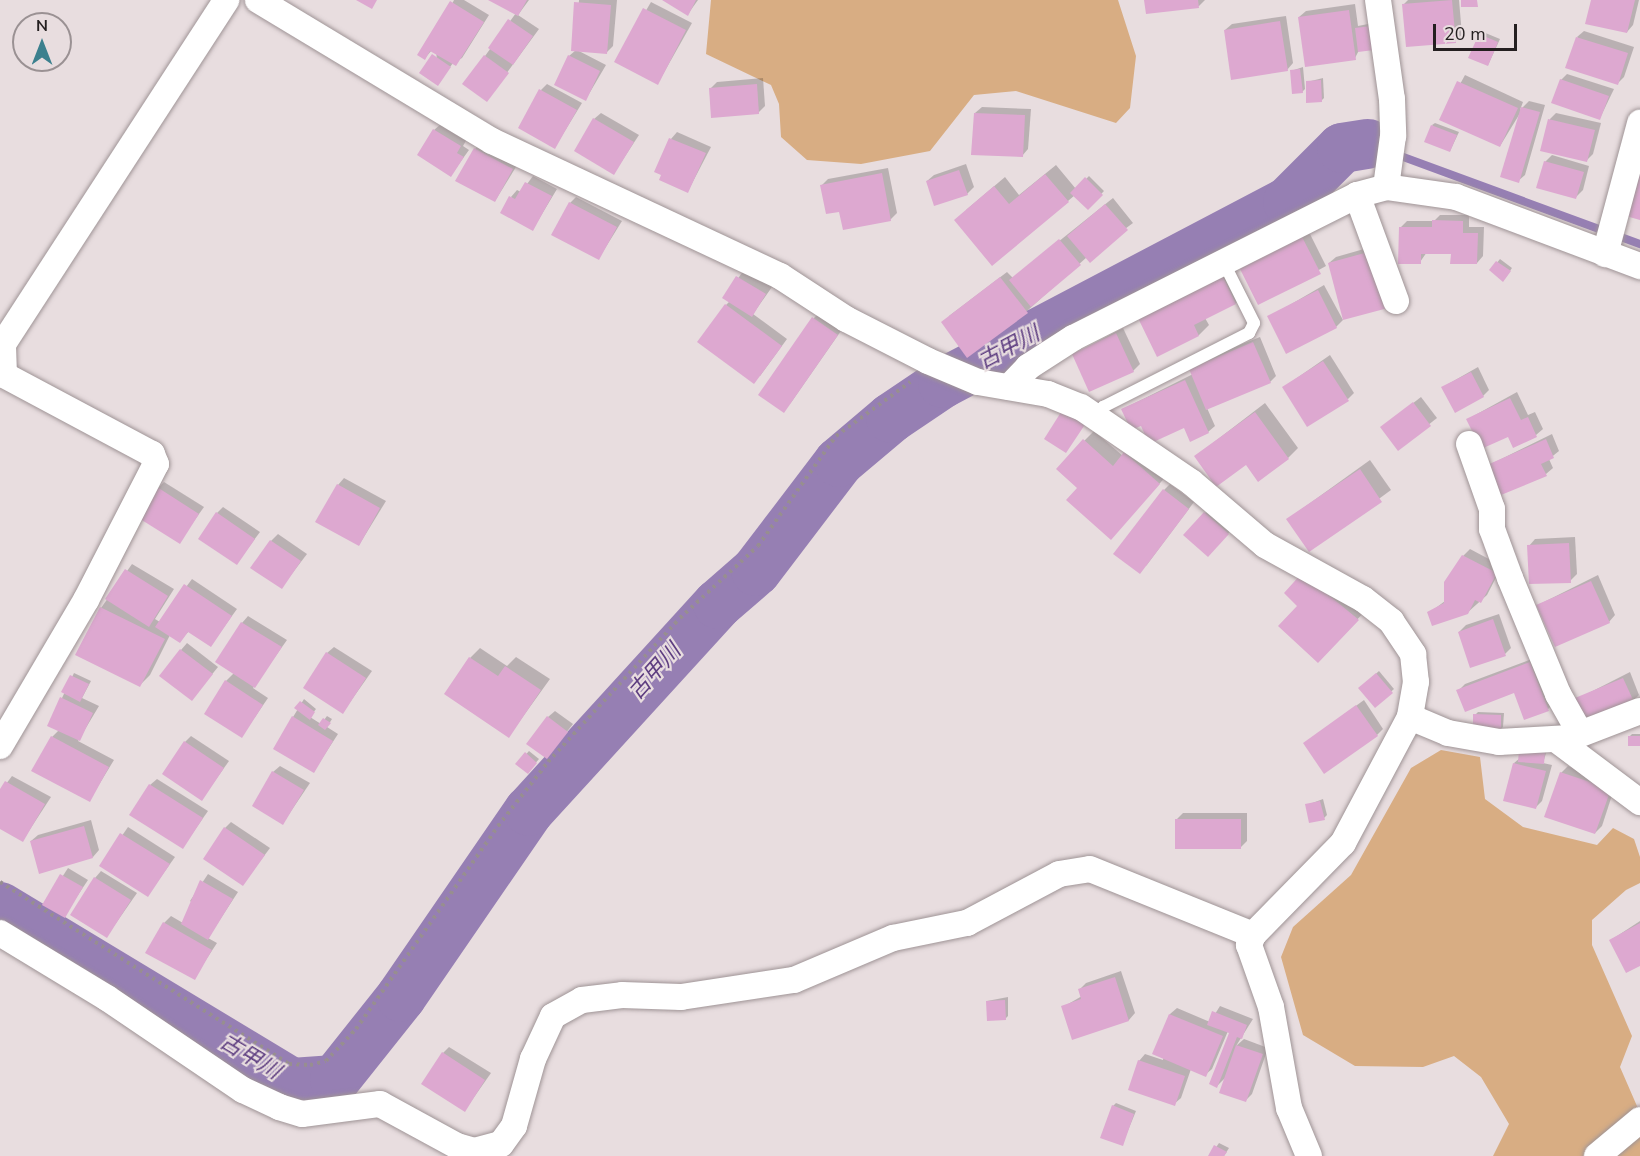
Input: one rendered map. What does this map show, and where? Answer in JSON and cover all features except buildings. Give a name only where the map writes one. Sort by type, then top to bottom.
[{"type":"street","points":[[0,746],[87,600],[156,464],[152,454],[4,375],[3,344],[226,0]]},
{"type":"street","points":[[258,0],[492,141],[780,276],[846,319],[928,361],[978,382],[1047,394],[1081,407],[1191,482],[1265,545],[1363,599],[1391,621],[1413,654],[1416,682],[1410,717],[1343,843],[1253,935],[1250,945],[1271,1007],[1289,1108],[1309,1156]]},
{"type":"street","points":[[1378,0],[1392,99],[1393,136],[1386,187]]},
{"type":"street","points":[[1605,254],[1640,123]]},
{"type":"street","points":[[1010,387],[1028,367],[1073,338],[1357,195],[1386,187],[1456,197],[1640,266]]},
{"type":"street","points":[[1357,195],[1396,301]]},
{"type":"street","points":[[1469,444],[1510,578],[1558,694],[1569,736],[1640,802]]},
{"type":"street","points":[[1410,717],[1448,733],[1499,742],[1569,736],[1640,711]]},
{"type":"street","points":[[0,933],[107,998],[243,1089],[279,1107],[302,1114],[380,1104],[457,1146],[474,1151],[501,1144],[514,1126],[533,1059],[553,1016],[582,1000],[622,995],[681,997],[794,980],[893,938],[967,923],[1059,874],[1090,869],[1253,935]]},
{"type":"street","points":[[1597,1156],[1640,1120]]},
{"type":"lane","points":[[1095,418],[1103,407],[1249,333],[1254,323],[1224,263]]},
{"type":"path","points":[[0,882],[289,1064],[310,1065],[326,1061],[356,1029],[498,826],[548,762],[681,618],[758,546],[836,436],[919,375],[928,361]]},
{"type":"shaded area","points":[[711,0],[1118,0],[1136,56],[1130,108],[1116,123],[1016,91],[974,95],[930,151],[861,164],[807,160],[781,137],[779,104],[771,85],[706,54]]},
{"type":"shaded area","points":[[1441,750],[1480,757],[1485,799],[1523,827],[1597,845],[1613,828],[1634,839],[1640,857],[1640,883],[1626,890],[1592,920],[1592,945],[1632,1036],[1620,1067],[1640,1113],[1640,1156],[1493,1156],[1509,1124],[1481,1077],[1454,1056],[1423,1067],[1355,1066],[1303,1035],[1281,957],[1293,927],[1351,875],[1411,768]]},
{"type":"waterway","points":[[1368,144],[1640,244]]},
{"type":"waterway","name":"古甲川","points":[[0,907],[292,1083],[335,1080],[401,997],[529,811],[718,604],[756,571],[839,462],[891,418],[943,383],[1288,202],[1342,148],[1368,144]]}]
